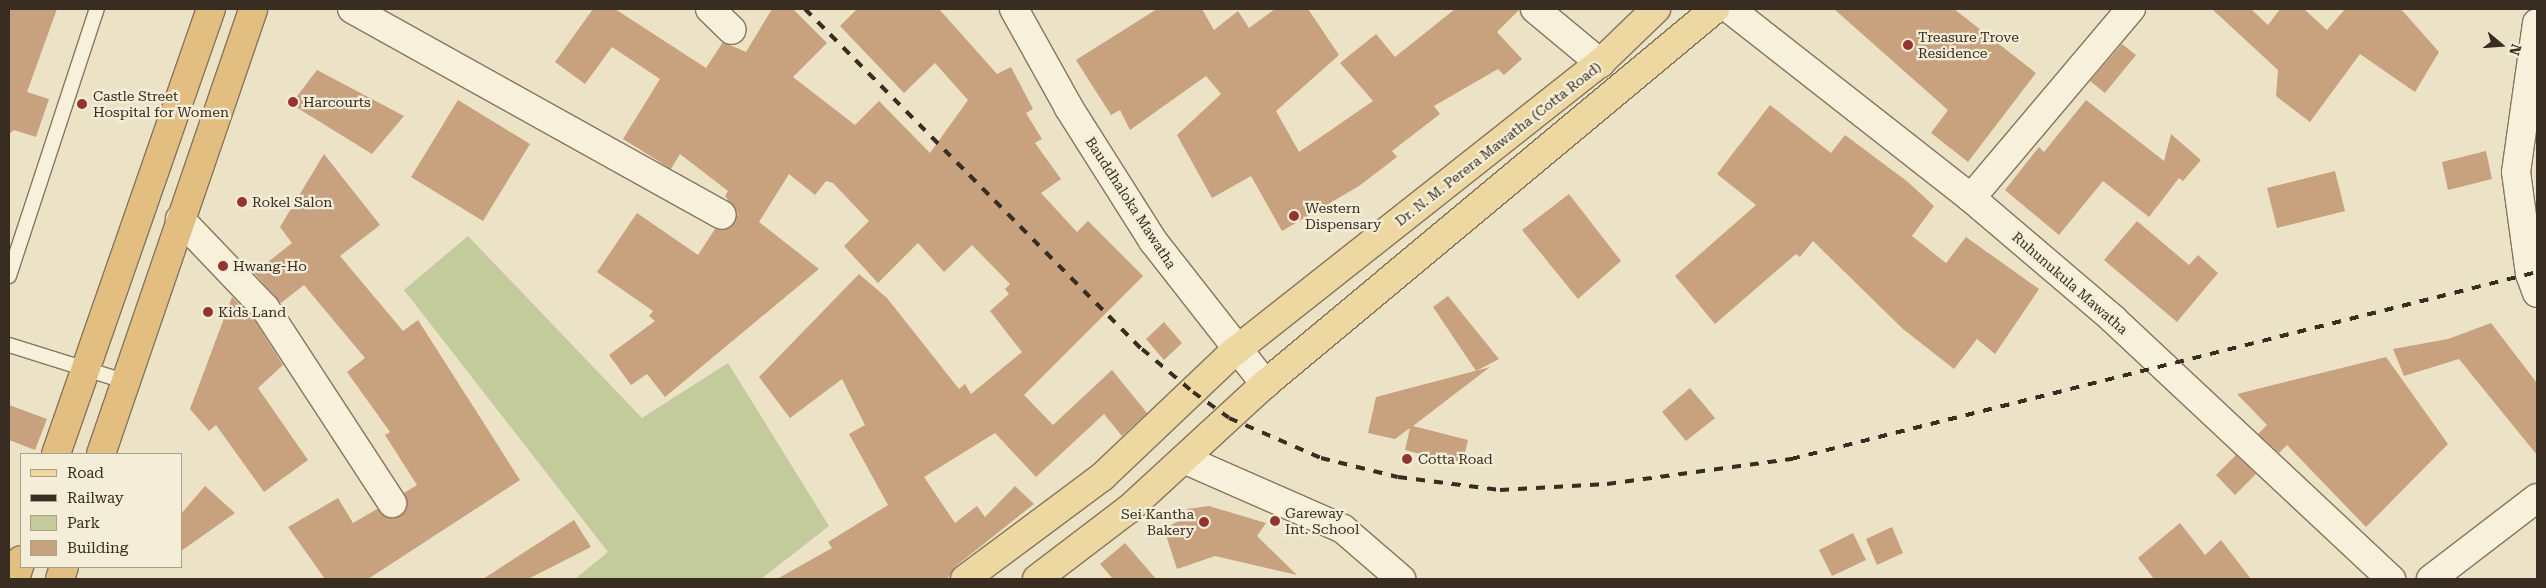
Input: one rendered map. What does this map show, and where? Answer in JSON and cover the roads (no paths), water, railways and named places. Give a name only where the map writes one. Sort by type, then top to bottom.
[{"type":"highway","points":[[56,453],[211,9]]},
{"type":"highway","points":[[101,453],[124,381],[253,9]]},
{"type":"highway","points":[[15,579],[20,563]]},
{"type":"main road","name":"Dr. N. M. Perera Mawatha (Cotta Road)","points":[[965,579],[1102,477],[1235,351],[1600,63],[1656,9]]},
{"type":"main road","points":[[1037,579],[1186,460],[1265,384],[1715,9]]},
{"type":"street","points":[[352,9],[722,215]]},
{"type":"street","points":[[710,9],[732,30]]},
{"type":"street","name":"Bauddhaloka Mawatha","points":[[1014,9],[1069,108],[1154,242],[1235,351],[1265,384]]},
{"type":"street","points":[[1535,9],[1600,63]]},
{"type":"street","name":"Ruhunukula Mawatha","points":[[1730,9],[1971,198],[2165,364],[2391,579]]},
{"type":"street","points":[[1971,198],[2131,9]]},
{"type":"street","points":[[2537,23],[2535,63],[2516,172],[2530,274],[2537,293]]},
{"type":"street","points":[[180,219],[265,308],[392,502]]},
{"type":"street","points":[[1186,460],[1343,529],[1401,579]]},
{"type":"street","points":[[2431,579],[2537,498]]},
{"type":"lane","points":[[9,276],[97,9]]},
{"type":"lane","points":[[9,345],[124,381]]},
{"type":"railway","points":[[805,9],[1142,349],[1193,392],[1229,418],[1321,458],[1398,477],[1500,490],[1607,484],[1791,459],[2537,272]]},
{"type":"place","name":"Treasure Trove Residence","points":[[1908,45]]},
{"type":"place","name":"Harcourts","points":[[293,102]]},
{"type":"place","name":"Castle Street Hospital for Women","points":[[82,104]]},
{"type":"place","name":"Rokel Salon","points":[[242,202]]},
{"type":"place","name":"Western Dispensary","points":[[1294,216]]},
{"type":"place","name":"Hwang-Ho","points":[[223,266]]},
{"type":"place","name":"Kids Land","points":[[208,312]]},
{"type":"place","name":"Cotta Road","points":[[1407,459]]},
{"type":"place","name":"Gareway Int. School","points":[[1275,521]]},
{"type":"place","name":"Sei Kantha Bakery","points":[[1204,522]]}]
